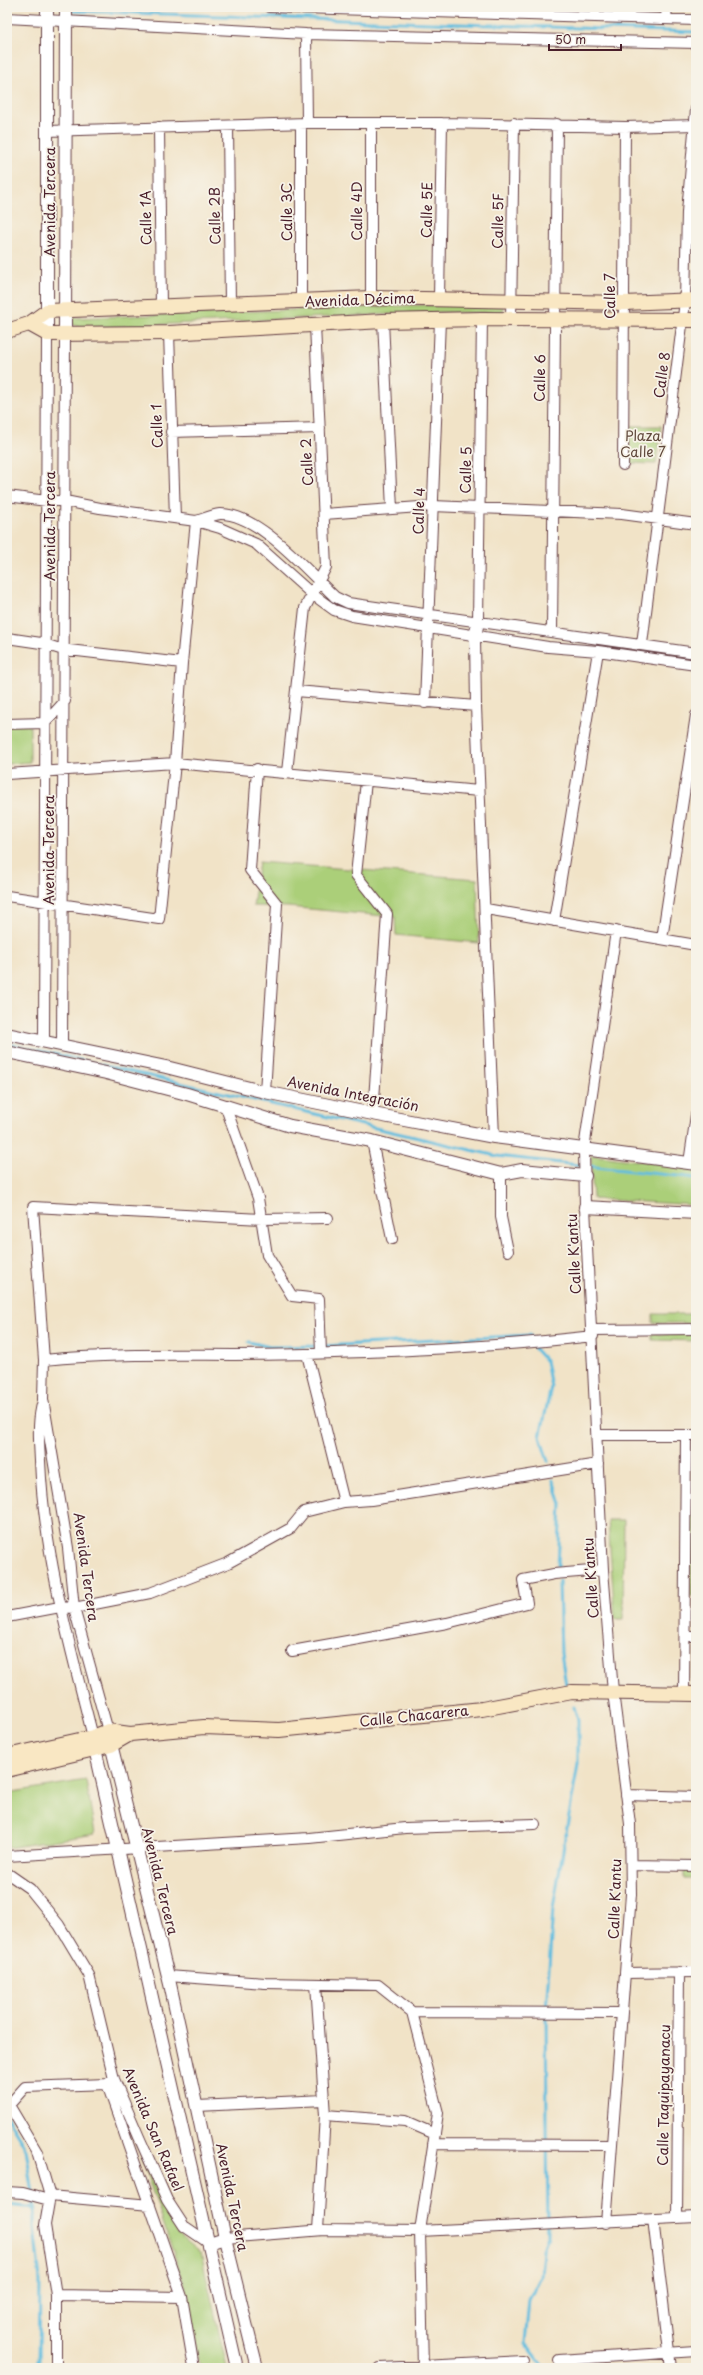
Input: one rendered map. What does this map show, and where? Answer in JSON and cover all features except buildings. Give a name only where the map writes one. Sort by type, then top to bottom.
[{"type":"main road","name":"Avenida Décima","points":[[47,311],[161,308],[371,298],[439,298],[624,303],[691,301]]},
{"type":"main road","points":[[7,331],[29,324],[47,311]]},
{"type":"main road","name":"Avenida Décima","points":[[29,324],[47,334],[65,334],[169,333],[383,321],[482,319],[689,320]]},
{"type":"main road","name":"Calle Chacarera","points":[[130,1734],[183,1728],[279,1730],[482,1709],[572,1692],[690,1694]]},
{"type":"main road","points":[[7,1770],[93,1743],[108,1731],[130,1734]]},
{"type":"main road","points":[[7,1756],[93,1743],[112,1745],[130,1734]]},
{"type":"street","name":"Avenida Tercera","points":[[62,1044],[66,7]]},
{"type":"street","points":[[269,7],[597,12],[666,19],[696,20]]},
{"type":"street","points":[[666,19],[667,7]]},
{"type":"street","name":"Avenida Tercera","points":[[44,1041],[47,501],[47,13]]},
{"type":"street","points":[[7,18],[47,13],[66,20],[306,34],[696,43]]},
{"type":"street","name":"Calle 3C","points":[[301,301],[306,34]]},
{"type":"street","name":"Calle 8","points":[[642,644],[657,520],[691,301],[692,212],[696,109]]},
{"type":"street","points":[[47,131],[159,127],[442,122],[625,127],[696,125]]},
{"type":"street","name":"Calle 5E","points":[[439,298],[442,122]]},
{"type":"street","name":"Calle 4D","points":[[371,124],[371,298]]},
{"type":"street","name":"Calle 5F","points":[[511,320],[514,124]]},
{"type":"street","name":"Calle 6","points":[[552,631],[554,301],[557,124]]},
{"type":"street","name":"Calle 2B","points":[[228,126],[230,305]]},
{"type":"street","name":"Calle 1A","points":[[159,127],[161,308]]},
{"type":"street","name":"Calle 7","points":[[623,465],[625,127]]},
{"type":"street","name":"Calle 5","points":[[478,621],[482,319]]},
{"type":"street","name":"Calle 4","points":[[425,702],[440,320]]},
{"type":"street","points":[[383,321],[392,509]]},
{"type":"street","name":"Calle 2","points":[[287,772],[305,608],[320,582],[326,567],[315,325]]},
{"type":"street","name":"Calle 1","points":[[169,333],[171,432],[175,518]]},
{"type":"street","points":[[171,432],[320,428]]},
{"type":"street","points":[[7,496],[47,501],[65,501],[100,508],[196,521],[236,534],[256,544],[312,594],[334,610],[352,616],[475,637],[548,647],[598,651],[696,665]]},
{"type":"street","points":[[324,514],[433,506],[622,514],[657,520],[696,524]]},
{"type":"street","points":[[196,521],[220,514],[238,517],[270,537],[336,597],[348,602],[696,652]]},
{"type":"street","points":[[7,896],[159,919],[175,763],[182,663],[196,521]]},
{"type":"street","points":[[478,621],[475,637],[476,706],[486,909],[494,1137]]},
{"type":"street","points":[[7,638],[64,649],[182,663]]},
{"type":"street","points":[[554,921],[598,651]]},
{"type":"street","points":[[296,691],[476,706]]},
{"type":"street","points":[[7,724],[45,723],[64,701]]},
{"type":"street","points":[[662,939],[696,715]]},
{"type":"street","points":[[7,774],[175,763],[287,772],[479,791]]},
{"type":"street","points":[[257,770],[250,870],[277,904],[265,1092]]},
{"type":"street","points":[[366,781],[356,875],[387,914],[373,1114]]},
{"type":"street","points":[[486,909],[696,945]]},
{"type":"street","name":"Calle K'antu","points":[[606,2223],[626,1972],[631,1894],[631,1865],[630,1824],[613,1692],[603,1570],[598,1435],[585,1207],[584,1164],[616,931]]},
{"type":"street","name":"Avenida Integración","points":[[7,1034],[62,1044],[166,1067],[265,1092],[494,1137],[584,1164]]},
{"type":"street","name":"Avenida Integración","points":[[7,1052],[106,1073],[225,1105],[290,1126],[372,1141],[501,1174],[522,1170],[584,1164],[692,1163]]},
{"type":"street","points":[[225,1105],[258,1198],[267,1255],[292,1296],[319,1299],[321,1353]]},
{"type":"street","points":[[692,1163],[696,1115]]},
{"type":"street","points":[[372,1141],[392,1239]]},
{"type":"street","points":[[501,1174],[501,1217],[508,1252]]},
{"type":"street","name":"Avenida Tercera","points":[[257,2368],[225,2238],[168,1976],[112,1745],[74,1608],[68,1548],[43,1399],[44,1360],[33,1207],[262,1219]]},
{"type":"street","points":[[585,1207],[696,1213]]},
{"type":"street","points":[[262,1219],[328,1218]]},
{"type":"street","points":[[44,1360],[86,1356],[307,1354],[516,1345],[592,1333],[696,1329]]},
{"type":"street","points":[[307,1354],[344,1502]]},
{"type":"street","name":"Avenida Tercera","points":[[43,1399],[38,1416],[41,1486],[60,1607],[93,1743],[237,2368]]},
{"type":"street","points":[[598,1435],[691,1435],[685,1636],[690,1694]]},
{"type":"street","points":[[7,1616],[60,1607],[74,1608],[150,1594],[228,1562],[291,1528],[304,1512],[344,1502],[371,1500],[598,1464]]},
{"type":"street","points":[[292,1651],[447,1623],[527,1603],[523,1580],[554,1574],[603,1570]]},
{"type":"street","points":[[685,1636],[696,1636]]},
{"type":"street","points":[[626,1795],[696,1797]]},
{"type":"street","points":[[7,1856],[309,1838],[405,1828],[535,1824]]},
{"type":"street","points":[[631,1865],[696,1866]]},
{"type":"street","name":"Avenida San Rafael","points":[[7,1873],[30,1889],[59,1925],[89,1975],[111,2082],[167,2200],[184,2226],[209,2243]]},
{"type":"street","points":[[626,1972],[696,1972]]},
{"type":"street","name":"Calle Taquipayanacu","points":[[677,2218],[679,1972]]},
{"type":"street","points":[[168,1976],[265,1983],[378,1985],[412,2012],[438,2113],[420,2231],[423,2367]]},
{"type":"street","points":[[316,1984],[325,2115],[318,2230]]},
{"type":"street","points":[[412,2012],[622,2013]]},
{"type":"street","points":[[56,2368],[56,2295],[45,2225],[50,2198],[37,2152],[9,2105],[25,2087],[111,2082],[150,2205],[182,2297],[194,2368]]},
{"type":"street","points":[[197,2106],[324,2100]]},
{"type":"street","points":[[325,2115],[405,2121],[434,2139],[612,2145]]},
{"type":"street","points":[[7,2192],[50,2198],[150,2205]]},
{"type":"street","points":[[209,2243],[225,2238],[318,2230],[420,2231],[606,2223],[696,2217]]},
{"type":"street","points":[[653,2219],[671,2368]]},
{"type":"street","points":[[56,2295],[182,2297]]},
{"type":"street","points":[[558,2360],[696,2351]]},
{"type":"street","points":[[380,2368],[524,2361]]},
{"type":"green space","points":[[427,305],[503,305],[503,313],[439,312],[82,328],[71,324],[74,318]]},
{"type":"green space","name":"Plaza Calle 7","points":[[629,426],[661,426],[656,464],[627,463]]},
{"type":"green space","points":[[30,722],[30,762],[7,764],[7,723]]},
{"type":"green space","points":[[259,862],[477,879],[479,943],[396,935],[395,917],[288,907],[253,906]]},
{"type":"green space","points":[[591,1155],[696,1168],[696,1205],[593,1199]]},
{"type":"green space","points":[[653,1314],[696,1314],[696,1323],[653,1323]]},
{"type":"green space","points":[[652,1334],[696,1334],[696,1341],[652,1340]]},
{"type":"green space","points":[[692,1508],[696,1509],[696,1596],[691,1596]]},
{"type":"green space","points":[[608,1520],[624,1520],[623,1619],[615,1619]]},
{"type":"green space","points":[[86,1780],[95,1834],[7,1848],[7,1793]]},
{"type":"green space","points":[[684,1871],[696,1872],[696,1879],[684,1879]]},
{"type":"green space","points":[[141,2158],[178,2234],[201,2253],[227,2368],[200,2368],[189,2298]]},
{"type":"waterway","points":[[73,11],[696,32]]},
{"type":"waterway","points":[[7,1043],[497,1156],[696,1178]]},
{"type":"waterway","points":[[249,1342],[270,1347],[321,1346],[530,1335],[535,1349],[546,1361],[551,1387],[540,1437],[548,1461]]},
{"type":"waterway","points":[[553,1480],[561,1504],[558,1567]]},
{"type":"waterway","points":[[559,1581],[561,1653],[566,1685]]},
{"type":"waterway","points":[[544,2368],[525,2343],[529,2300],[541,2276],[543,2251],[548,2236],[546,2011],[553,1908],[578,1764],[578,1720],[574,1707]]},
{"type":"waterway","points":[[7,2117],[26,2149],[33,2193]]},
{"type":"waterway","points":[[34,2198],[34,2228],[40,2280],[39,2368]]},
{"type":"waterway","points":[[7,2205],[35,2208]]}]
